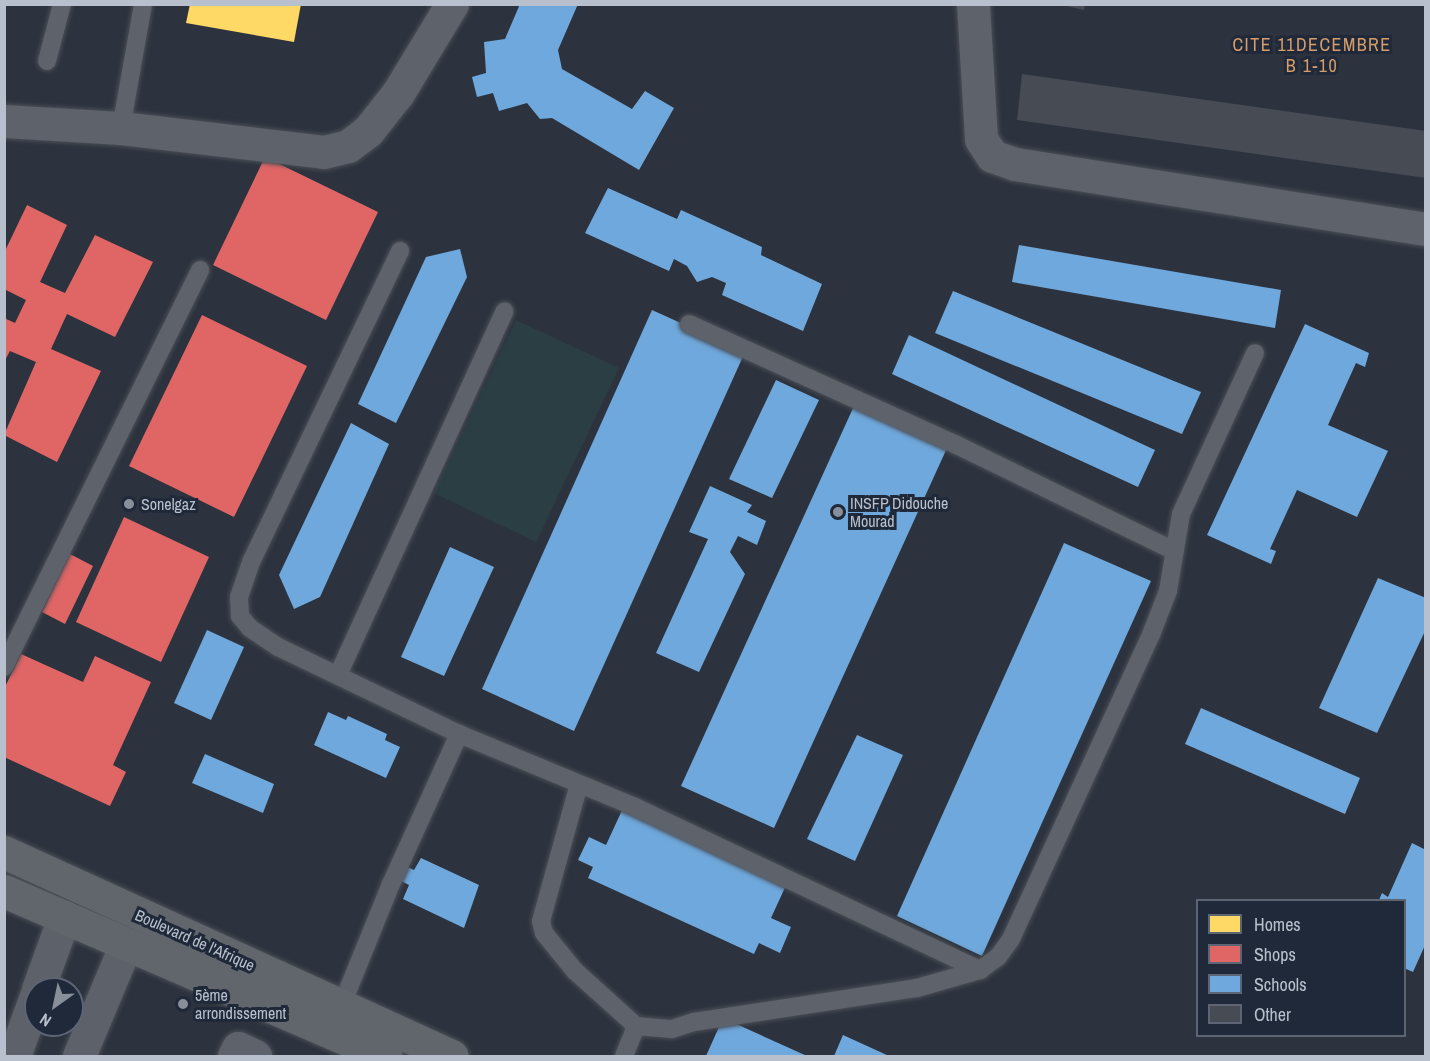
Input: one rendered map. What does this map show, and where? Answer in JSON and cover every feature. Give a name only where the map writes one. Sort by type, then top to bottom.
[{"type":"main road","name":"Boulevard de l'Afrique","points":[[4,852],[452,1056]]},
{"type":"main road","name":"Boulevard de l'Afrique","points":[[4,891],[386,1056]]},
{"type":"street","points":[[4,121],[122,128],[324,152],[348,146],[368,131],[398,93],[452,4]]},
{"type":"street","points":[[973,4],[981,139],[992,156],[1015,164],[1425,230]]},
{"type":"street","points":[[43,977],[64,917]]},
{"type":"street","points":[[79,1056],[126,944]]},
{"type":"street","points":[[14,1056],[24,1029]]},
{"type":"street","points":[[234,1056],[238,1048],[255,1056]]},
{"type":"lane","points":[[47,61],[62,4]]},
{"type":"lane","points":[[122,128],[143,4]]},
{"type":"lane","points":[[400,251],[252,560],[239,597],[240,616],[250,628],[278,647],[459,734],[579,784],[851,906],[980,970]]},
{"type":"lane","points":[[4,667],[200,270]]},
{"type":"lane","points":[[338,675],[505,311]]},
{"type":"lane","points":[[689,324],[957,445],[1174,551]]},
{"type":"lane","points":[[579,784],[541,921],[544,933],[574,971],[636,1026],[672,1029],[694,1022],[917,988],[980,970],[998,957],[1016,929],[1152,632],[1168,591],[1181,514],[1255,353]]},
{"type":"lane","points":[[341,1007],[391,884],[459,734]]},
{"type":"lane","points":[[624,1056],[636,1026]]},
{"type":"green space","points":[[516,320],[619,368],[536,542],[434,493]]},
{"type":"building: Homes","points":[[190,4],[301,4],[294,42],[186,23]]},
{"type":"building: Shops","points":[[265,157],[378,212],[326,320],[213,265]]},
{"type":"building: Shops","points":[[27,205],[67,225],[40,282],[65,293],[95,235],[153,262],[115,337],[67,314],[51,349],[101,371],[57,462],[4,435],[36,362],[10,351],[4,362],[4,318],[15,323],[26,300],[4,289],[4,253]]},
{"type":"building: Shops","points":[[202,315],[307,366],[234,517],[129,466]]},
{"type":"building: Shops","points":[[124,517],[209,557],[161,662],[76,622]]},
{"type":"building: Shops","points":[[70,554],[93,566],[65,624],[42,612]]},
{"type":"building: Shops","points":[[21,654],[83,682],[95,656],[151,682],[113,765],[126,772],[110,806],[4,757],[4,689]]},
{"type":"building: Schools","points":[[520,4],[578,4],[558,50],[562,69],[632,109],[645,91],[674,108],[639,170],[552,118],[540,119],[527,103],[499,111],[493,93],[477,97],[472,77],[486,73],[484,42],[505,39]]},
{"type":"building: Schools","points":[[608,188],[677,219],[681,210],[762,247],[761,255],[822,284],[803,331],[722,295],[726,283],[712,277],[697,282],[687,266],[674,259],[669,271],[585,233]]},
{"type":"building: Schools","points":[[1019,245],[1281,290],[1275,328],[1012,282]]},
{"type":"building: Schools","points":[[460,249],[467,277],[396,423],[358,404],[426,257]]},
{"type":"building: Schools","points":[[953,291],[1201,392],[1182,434],[935,333]]},
{"type":"building: Schools","points":[[652,310],[745,352],[574,731],[482,689]]},
{"type":"building: Schools","points":[[1305,324],[1369,353],[1365,367],[1356,363],[1328,425],[1388,451],[1357,517],[1297,490],[1270,549],[1276,551],[1271,564],[1207,535]]},
{"type":"building: Schools","points":[[909,335],[1155,450],[1138,487],[892,374]]},
{"type":"building: Schools","points":[[776,380],[819,400],[772,498],[729,479]]},
{"type":"building: Schools","points":[[854,406],[947,448],[774,828],[681,786]]},
{"type":"building: Schools","points":[[351,423],[389,444],[320,597],[294,609],[279,575]]},
{"type":"building: Schools","points":[[710,486],[752,505],[747,512],[766,521],[757,545],[738,536],[730,552],[745,574],[699,672],[656,653],[708,539],[689,532]]},
{"type":"building: Schools","points":[[1064,543],[1151,581],[982,956],[897,916]]},
{"type":"building: Schools","points":[[450,547],[494,567],[444,676],[401,657]]},
{"type":"building: Schools","points":[[1378,578],[1426,598],[1426,629],[1377,733],[1319,708]]},
{"type":"building: Schools","points":[[207,630],[244,647],[211,720],[174,703]]},
{"type":"building: Schools","points":[[1201,708],[1360,778],[1345,814],[1185,744]]},
{"type":"building: Schools","points":[[328,712],[346,720],[348,716],[387,734],[385,740],[400,747],[386,778],[314,745]]},
{"type":"building: Schools","points":[[857,735],[903,755],[855,861],[807,839]]},
{"type":"building: Schools","points":[[205,754],[274,784],[263,813],[192,783]]},
{"type":"building: Schools","points":[[624,806],[788,881],[771,918],[791,927],[780,953],[759,943],[754,954],[588,878],[593,867],[578,860],[589,837],[606,845]]},
{"type":"building: Schools","points":[[1412,843],[1426,850],[1426,943],[1413,972],[1406,969],[1406,899],[1379,899],[1382,893],[1388,897]]},
{"type":"building: Schools","points":[[421,858],[479,885],[464,928],[403,899],[409,885],[397,879],[403,865],[414,870]]},
{"type":"building: Schools","points":[[723,1018],[807,1056],[706,1056]]},
{"type":"building: Schools","points":[[843,1035],[889,1056],[834,1056]]},
{"type":"building: Other","points":[[1057,4],[1085,4],[1084,10]]},
{"type":"building: Other","points":[[1022,74],[1426,131],[1426,178],[1017,120]]},
{"type":"place","name":"Sonelgaz","points":[[129,504]]},
{"type":"place","name":"INSFP Didouche Mourad","points":[[838,512]]},
{"type":"place","name":"5ème arrondissement","points":[[183,1004]]},
{"type":"district","name":"CITE 11DECEMBRE B 1-10","points":[[1312,56]]}]
